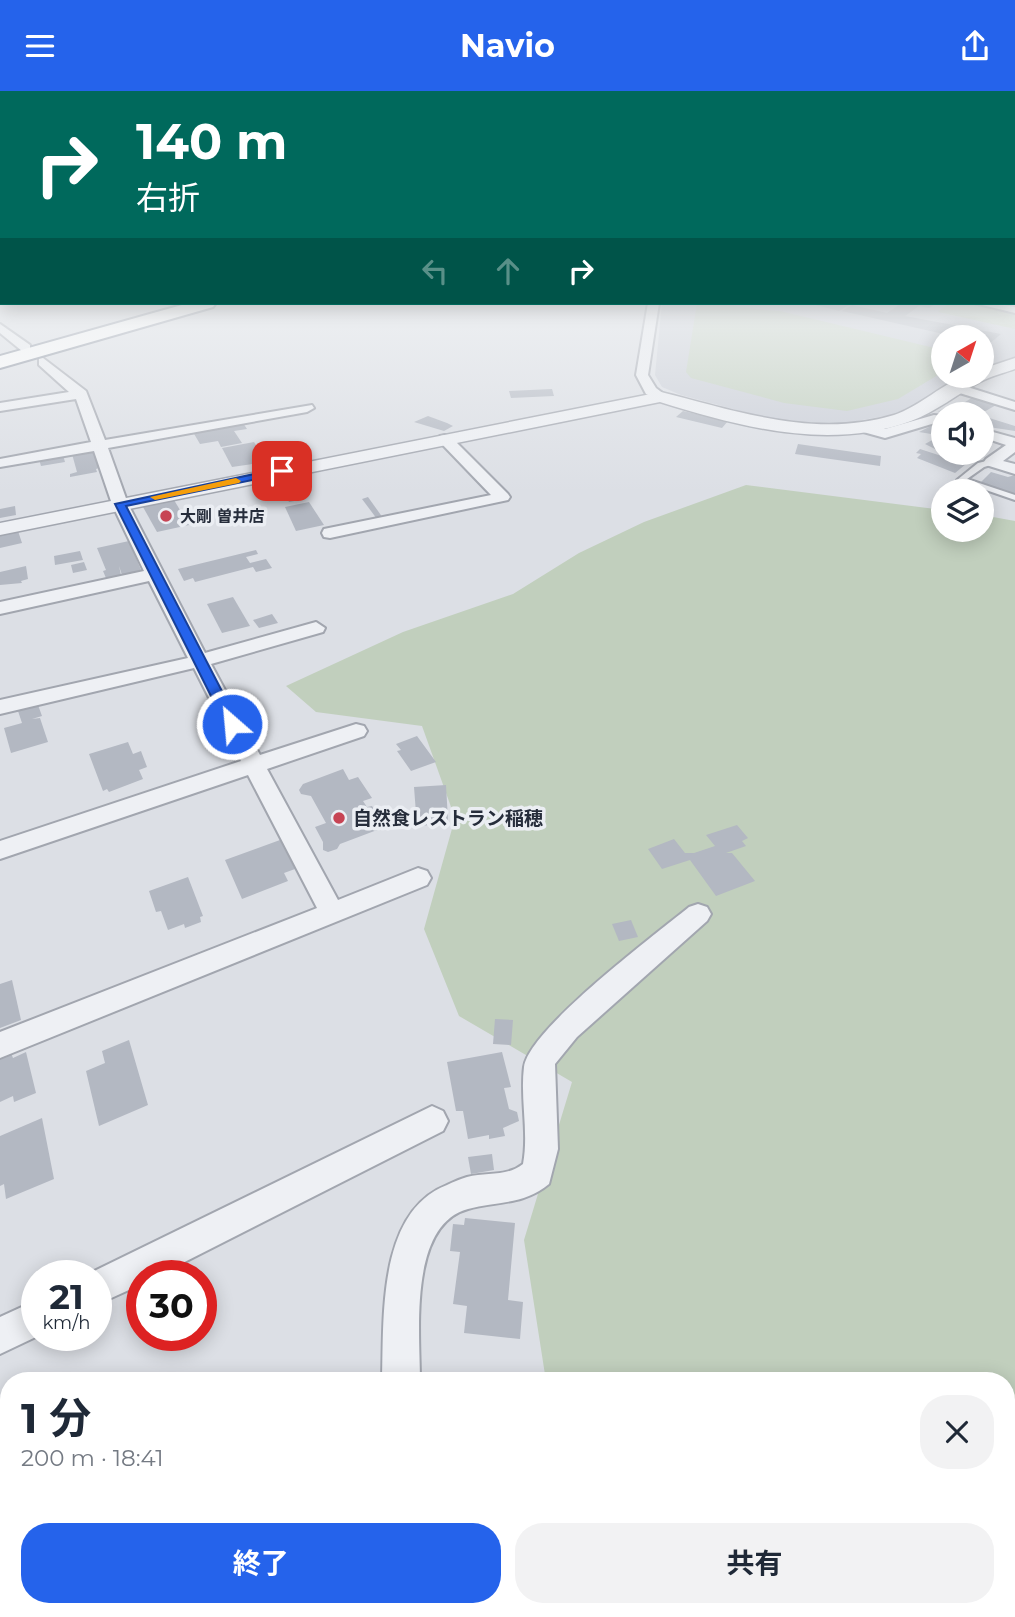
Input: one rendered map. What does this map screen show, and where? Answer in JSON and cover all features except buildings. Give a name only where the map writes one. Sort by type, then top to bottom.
[{"type":"highway","points":[[0,362],[42,350]]},
{"type":"street","points":[[646,350],[642,375],[651,391],[661,397],[787,426],[820,429],[861,426],[903,418],[956,389]]},
{"type":"street","points":[[43,362],[81,394],[120,504],[332,913]]},
{"type":"street","points":[[994,370],[1015,363]]},
{"type":"street","points":[[961,389],[1015,406]]},
{"type":"street","points":[[0,407],[81,394]]},
{"type":"street","points":[[0,529],[661,397]]},
{"type":"street","points":[[0,463],[307,408]]},
{"type":"street","points":[[861,426],[884,434],[931,420]]},
{"type":"street","points":[[994,437],[1015,444]]},
{"type":"street","points":[[330,533],[502,497],[444,439]]},
{"type":"street","points":[[994,460],[1015,444]]},
{"type":"street","points":[[994,463],[1015,469]]},
{"type":"street","points":[[0,608],[154,574]]},
{"type":"street","points":[[0,707],[200,661],[316,628]]},
{"type":"street","points":[[0,850],[356,731]]},
{"type":"street","points":[[0,1045],[418,878]]},
{"type":"street","points":[[401,1372],[406,1268],[418,1230],[427,1213],[450,1198],[522,1186],[538,1173],[542,1149],[539,1066],[543,1056],[567,1028],[698,914]]},
{"type":"street","points":[[112,1281],[432,1121]]},
{"type":"street","points":[[0,1336],[21,1326]]},
{"type":"lane","points":[[981,465],[961,480],[1015,498]]},
{"type":"shaded area","points":[[657,350],[931,350],[931,389],[942,389],[902,413],[845,423],[804,423],[763,417],[681,395],[662,387],[655,375]]},
{"type":"shaded area","points":[[994,350],[1015,350],[1015,358],[994,364]]},
{"type":"green space","points":[[689,350],[931,350],[931,379],[898,399],[847,411],[784,403],[691,378],[686,372]]},
{"type":"green space","points":[[746,485],[931,508],[931,542],[994,542],[994,517],[1015,521],[1015,1372],[545,1372],[524,1240],[572,1082],[459,1016],[424,929],[455,818],[422,726],[316,712],[286,686],[403,632],[513,594],[579,553],[644,522]]},
{"type":"slow traffic","points":[[155,497],[236,481]]},
{"type":"place","name":"大剛 曽井店","points":[[166,516]]},
{"type":"place","name":"自然食レストラン稲穂","points":[[339,818]]},
{"type":"route","points":[[232,724],[120,504],[282,471]]}]
